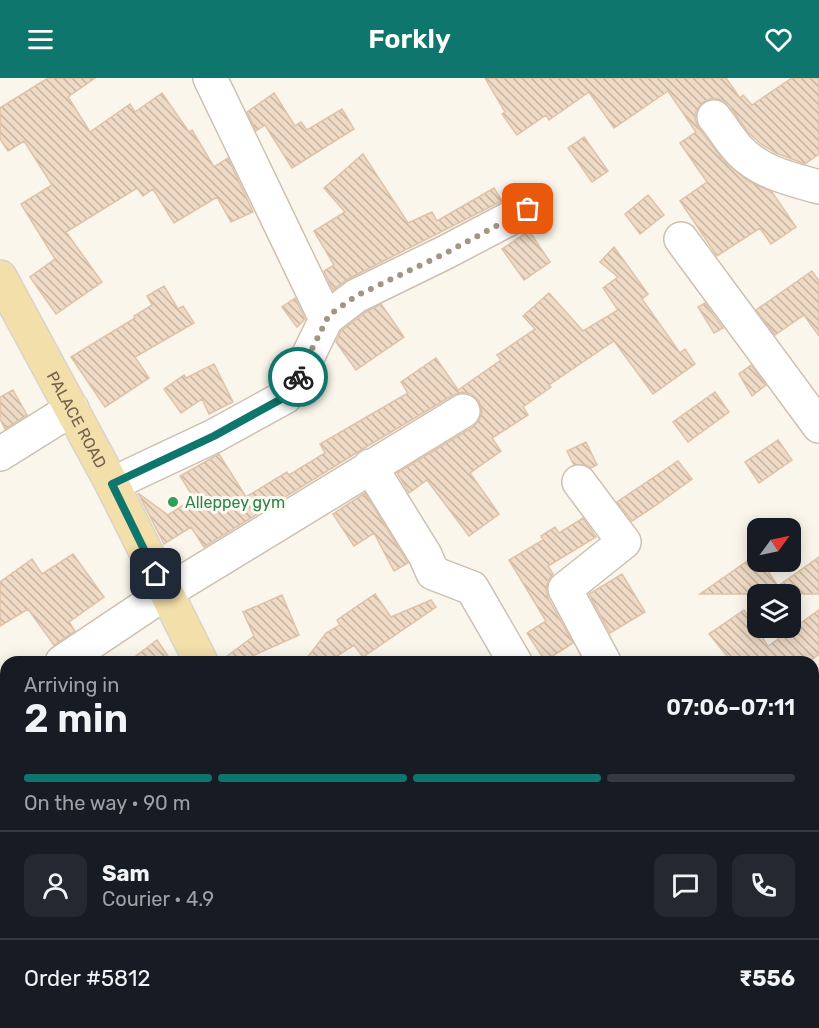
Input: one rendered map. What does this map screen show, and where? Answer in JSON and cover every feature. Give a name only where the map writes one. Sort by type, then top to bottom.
[{"type":"main road","name":"PALACE ROAD","points":[[0,277],[112,484],[198,656]]},
{"type":"street","points":[[210,78],[326,320]]},
{"type":"street","points":[[714,117],[741,152],[759,166],[776,174],[819,187]]},
{"type":"street","points":[[112,484],[214,436],[285,397],[294,385],[326,320],[356,296],[444,254],[528,209]]},
{"type":"street","points":[[681,238],[819,426]]},
{"type":"street","points":[[0,454],[72,408]]},
{"type":"street","points":[[71,656],[165,592],[463,411]]},
{"type":"street","points":[[370,466],[425,555],[433,573],[472,588],[512,656]]},
{"type":"street","points":[[579,482],[624,542],[565,589],[601,656]]},
{"type":"building","points":[[48,78],[95,78],[68,97],[90,132],[130,104],[135,112],[162,93],[189,132],[192,130],[214,167],[228,158],[253,212],[231,222],[217,197],[174,223],[153,189],[143,196],[137,188],[66,232],[102,282],[56,314],[30,277],[55,259],[21,204],[52,185],[24,141],[8,151],[0,139],[0,108]]},
{"type":"building","points":[[485,78],[726,78],[740,98],[743,95],[752,105],[792,78],[819,78],[819,154],[805,164],[776,153],[761,144],[748,132],[729,105],[722,100],[712,98],[703,102],[696,111],[695,119],[699,128],[723,160],[748,181],[772,192],[796,227],[771,244],[760,228],[717,256],[680,201],[707,182],[680,143],[696,132],[668,91],[614,128],[589,92],[549,120],[546,115],[517,135],[502,114],[505,112]]},
{"type":"building","points":[[274,93],[295,126],[301,122],[307,130],[342,109],[354,129],[292,168],[265,125],[256,131],[247,112]]},
{"type":"building","points":[[584,137],[608,171],[592,182],[568,148]]},
{"type":"building","points":[[363,154],[408,223],[432,212],[437,221],[494,188],[502,201],[348,279],[333,290],[324,271],[334,265],[314,231],[345,212],[324,188]]},
{"type":"building","points":[[648,195],[664,215],[640,234],[625,214]]},
{"type":"building","points":[[529,231],[550,262],[524,280],[502,249]]},
{"type":"building","points":[[614,247],[648,294],[642,299],[680,353],[685,349],[695,364],[653,394],[614,341],[549,385],[551,387],[523,407],[528,415],[492,438],[501,451],[470,473],[499,514],[469,536],[427,480],[409,493],[397,473],[473,427],[479,420],[482,411],[479,401],[471,394],[462,392],[453,395],[361,450],[204,547],[191,527],[164,544],[138,493],[168,515],[194,498],[180,476],[219,454],[246,497],[287,472],[289,475],[325,453],[320,444],[408,393],[401,382],[436,358],[458,390],[501,360],[497,355],[535,329],[523,316],[549,293],[583,331],[618,310],[603,288],[618,277],[600,262]]},
{"type":"building","points":[[812,271],[819,281],[819,336],[804,315],[775,335],[756,310]]},
{"type":"building","points":[[164,286],[178,309],[183,306],[194,323],[135,357],[149,378],[105,407],[71,357],[135,318],[134,316],[152,305],[147,296]]},
{"type":"building","points":[[295,298],[305,319],[297,327],[282,307]]},
{"type":"building","points":[[705,303],[723,328],[714,333],[698,307]]},
{"type":"building","points":[[381,304],[404,337],[356,370],[336,342],[341,331]]},
{"type":"building","points":[[214,364],[233,402],[209,414],[202,399],[181,413],[164,389],[184,375],[186,378]]},
{"type":"building","points":[[751,365],[766,385],[752,396],[739,374]]},
{"type":"building","points":[[13,390],[27,415],[5,429],[0,419],[0,397]]},
{"type":"building","points":[[715,392],[729,412],[688,442],[673,422]]},
{"type":"building","points":[[778,440],[792,460],[759,483],[745,462]]},
{"type":"building","points":[[586,442],[597,465],[591,468],[586,465],[574,465],[567,451]]},
{"type":"building","points":[[678,461],[692,479],[632,521],[617,502]]},
{"type":"building","points":[[365,493],[408,563],[394,571],[374,533],[354,546],[333,514]]},
{"type":"building","points":[[583,518],[596,537],[548,566],[553,574],[546,589],[548,598],[573,643],[553,656],[542,656],[527,633],[546,621],[509,560],[543,540],[541,536],[555,527],[559,533]]},
{"type":"building","points":[[73,554],[104,597],[69,622],[75,631],[54,645],[28,609],[0,626],[0,582],[32,559],[42,574]]},
{"type":"building","points":[[819,557],[819,594],[801,594],[801,584],[781,584],[801,572]]},
{"type":"building","points":[[747,561],[747,572],[768,572],[777,584],[747,584],[747,594],[700,594]]},
{"type":"building","points":[[622,574],[645,612],[610,633],[589,594]]},
{"type":"building","points":[[375,594],[391,617],[431,600],[436,607],[364,656],[354,645],[337,656],[309,656],[326,633],[340,625],[337,620]]},
{"type":"building","points":[[282,595],[299,635],[252,656],[227,656],[254,636],[243,612]]},
{"type":"building","points":[[744,610],[747,614],[747,638],[763,638],[768,646],[779,638],[801,638],[801,623],[819,610],[819,654],[816,656],[727,656],[709,634]]},
{"type":"building","points":[[157,640],[168,656],[136,656]]},
{"type":"way so far","points":[[298,377],[329,315],[356,296],[444,254],[528,209]]},
{"type":"place","name":"Alleppey gym","points":[[173,502]]},
{"type":"route","points":[[156,574],[112,484],[214,436],[285,397],[298,377]]}]
